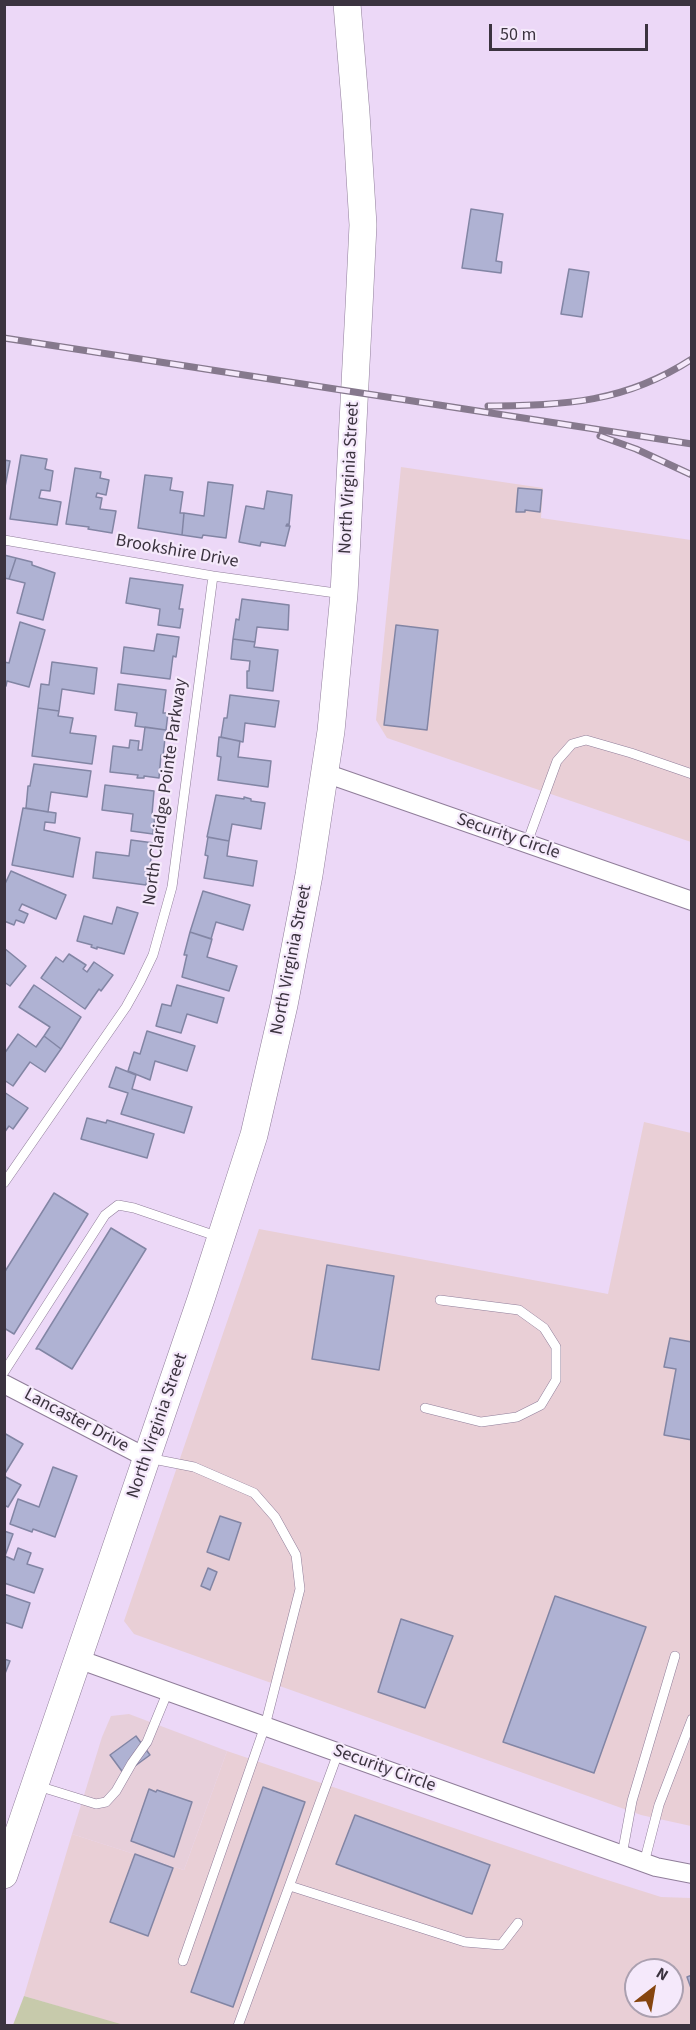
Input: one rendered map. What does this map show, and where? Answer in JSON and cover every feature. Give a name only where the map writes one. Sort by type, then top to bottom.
[{"type":"main road","name":"North Virginia Street","points":[[4,1875],[147,1458],[254,1135],[284,1005],[309,875],[325,773],[344,594],[363,225],[347,4]]},
{"type":"street","name":"Security Circle","points":[[325,773],[692,901]]},
{"type":"street","name":"Lancaster Drive","points":[[4,1384],[147,1458]]},
{"type":"street","name":"Security Circle","points":[[78,1659],[644,1863],[692,1874]]},
{"type":"lane","name":"Brookshire Drive","points":[[4,540],[213,576],[344,594]]},
{"type":"lane","name":"North Claridge Pointe Parkway","points":[[4,1183],[126,1007],[153,955],[172,887],[213,576]]},
{"type":"lane","points":[[527,843],[557,761],[572,744],[586,740],[692,774]]},
{"type":"lane","points":[[4,1372],[105,1215],[118,1205],[134,1208],[221,1238]]},
{"type":"lane","points":[[425,1408],[482,1422],[517,1417],[541,1405],[556,1380],[556,1347],[544,1328],[519,1310],[440,1300]]},
{"type":"lane","points":[[147,1458],[194,1467],[254,1493],[275,1517],[296,1555],[300,1589],[265,1726],[183,1961]]},
{"type":"lane","points":[[622,1855],[632,1801],[675,1656]]},
{"type":"lane","points":[[35,1785],[96,1804],[106,1802],[116,1791],[147,1742],[168,1691]]},
{"type":"lane","points":[[644,1863],[659,1805],[692,1719]]},
{"type":"lane","points":[[238,2025],[338,1752]]},
{"type":"lane","points":[[290,1886],[465,1942],[501,1945],[518,1923]]},
{"type":"shaded area","points":[[401,467],[543,488],[541,518],[691,540],[691,842],[387,738],[376,720]]},
{"type":"shaded area","points":[[644,1122],[691,1133],[691,1826],[641,1815],[134,1634],[124,1621],[259,1229],[608,1294]]},
{"type":"shaded area","points":[[129,1714],[227,1751],[184,1870],[72,1834],[102,1737],[111,1716]]},
{"type":"shaded area","points":[[227,1751],[601,1878],[661,1897],[691,1898],[691,2025],[124,2026],[24,1996],[72,1834],[184,1870]]},
{"type":"green space","points":[[24,1996],[124,2025],[13,2025]]},
{"type":"building","points":[[471,209],[503,214],[496,261],[502,262],[501,273],[462,268]]},
{"type":"building","points":[[569,269],[589,272],[582,317],[561,314]]},
{"type":"building","points":[[21,455],[47,459],[45,469],[53,471],[50,491],[41,490],[39,498],[61,502],[57,525],[10,519]]},
{"type":"building","points":[[4,460],[10,461],[4,492]]},
{"type":"building","points":[[75,468],[101,472],[100,478],[109,480],[106,495],[97,493],[96,497],[102,498],[100,509],[116,511],[112,533],[66,524]]},
{"type":"building","points":[[145,475],[172,478],[170,490],[183,492],[180,513],[184,513],[182,535],[138,528]]},
{"type":"building","points":[[208,482],[233,485],[226,538],[182,535],[184,513],[204,516]]},
{"type":"building","points":[[518,488],[542,490],[540,512],[525,510],[525,512],[516,512]]},
{"type":"building","points":[[267,491],[292,495],[289,525],[286,526],[290,526],[285,546],[261,542],[260,546],[239,542],[246,506],[264,509]]},
{"type":"building","points":[[4,555],[16,558],[9,579],[4,578]]},
{"type":"building","points":[[16,558],[32,562],[32,565],[55,573],[43,620],[17,613],[25,583],[9,579]]},
{"type":"building","points":[[130,578],[183,585],[179,609],[183,609],[180,628],[158,625],[160,609],[126,603]]},
{"type":"building","points":[[242,599],[289,605],[288,630],[257,627],[255,642],[233,639]]},
{"type":"building","points":[[20,622],[45,630],[29,687],[7,681],[6,686],[4,685],[4,662],[9,663]]},
{"type":"building","points":[[396,625],[438,630],[427,730],[384,725]]},
{"type":"building","points":[[157,634],[179,637],[176,657],[173,656],[170,679],[121,673],[124,647],[154,651]]},
{"type":"building","points":[[233,639],[255,642],[254,647],[278,650],[273,691],[247,688],[247,671],[249,671],[250,661],[231,659]]},
{"type":"building","points":[[52,662],[97,668],[94,694],[62,689],[59,711],[38,708],[41,684],[49,685]]},
{"type":"building","points":[[118,684],[166,690],[163,713],[168,713],[166,730],[135,726],[137,713],[115,710]]},
{"type":"building","points":[[230,695],[279,701],[275,727],[245,723],[243,742],[221,737],[224,718],[227,718]]},
{"type":"building","points":[[38,708],[59,711],[58,716],[73,718],[70,733],[96,736],[92,764],[32,756]]},
{"type":"building","points":[[145,727],[166,730],[159,778],[144,776],[144,778],[137,778],[138,775],[110,772],[113,746],[129,748],[130,740],[139,741],[138,750],[142,750]]},
{"type":"building","points":[[219,737],[240,741],[238,757],[271,761],[268,787],[218,780],[221,757],[217,756]]},
{"type":"building","points":[[34,764],[91,771],[87,797],[51,792],[48,812],[26,808],[28,786],[30,786]]},
{"type":"building","points":[[105,785],[154,791],[153,834],[131,831],[133,814],[102,810]]},
{"type":"building","points":[[216,795],[244,799],[244,797],[251,801],[265,803],[261,829],[232,824],[229,841],[207,837]]},
{"type":"building","points":[[23,808],[56,813],[55,823],[45,822],[44,830],[80,838],[73,877],[12,865]]},
{"type":"building","points":[[208,837],[229,841],[227,856],[257,861],[253,886],[204,878],[208,856],[205,855]]},
{"type":"building","points":[[131,840],[154,843],[146,885],[93,878],[96,852],[129,856]]},
{"type":"building","points":[[11,871],[66,895],[56,919],[22,904],[19,910],[28,914],[24,923],[16,920],[14,925],[4,921],[4,886]]},
{"type":"building","points":[[203,891],[250,905],[243,930],[216,922],[211,939],[190,932]]},
{"type":"building","points":[[117,907],[138,913],[124,954],[97,947],[97,949],[91,947],[92,945],[77,941],[84,916],[112,924]]},
{"type":"building","points":[[190,932],[212,939],[207,957],[237,966],[229,991],[182,977],[187,955],[184,955]]},
{"type":"building","points":[[4,948],[26,966],[10,986],[4,982]]},
{"type":"building","points":[[69,954],[86,965],[83,969],[87,972],[94,962],[113,975],[101,991],[99,989],[85,1009],[41,978],[56,957],[63,962]]},
{"type":"building","points":[[34,985],[81,1017],[61,1049],[44,1036],[50,1027],[19,1007]]},
{"type":"building","points":[[177,985],[224,998],[217,1023],[187,1014],[181,1033],[156,1026],[162,1004],[171,1006]]},
{"type":"building","points":[[147,1031],[195,1046],[187,1071],[155,1061],[150,1080],[128,1071],[134,1052],[140,1054]]},
{"type":"building","points":[[18,1034],[36,1047],[44,1036],[61,1049],[45,1072],[30,1062],[13,1086],[4,1080],[4,1054]]},
{"type":"building","points":[[116,1067],[136,1075],[132,1089],[192,1107],[184,1133],[121,1114],[128,1093],[109,1087]]},
{"type":"building","points":[[4,1092],[28,1108],[13,1129],[9,1126],[4,1133]]},
{"type":"building","points":[[87,1118],[106,1123],[107,1120],[154,1134],[147,1158],[81,1139]]},
{"type":"building","points":[[54,1193],[88,1214],[14,1334],[4,1328],[4,1273]]},
{"type":"building","points":[[111,1228],[146,1249],[72,1369],[36,1349]]},
{"type":"building","points":[[327,1265],[394,1276],[379,1370],[312,1359]]},
{"type":"building","points":[[670,1338],[692,1342],[692,1440],[664,1435],[676,1369],[664,1367]]},
{"type":"building","points":[[4,1433],[23,1444],[4,1475]]},
{"type":"building","points":[[53,1467],[77,1476],[55,1537],[10,1524],[18,1499],[39,1507]]},
{"type":"building","points":[[4,1476],[21,1485],[8,1507],[4,1505]]},
{"type":"building","points":[[220,1516],[241,1523],[229,1560],[207,1552]]},
{"type":"building","points":[[4,1531],[13,1534],[5,1556],[14,1560],[18,1548],[31,1553],[27,1564],[43,1569],[34,1593],[4,1583]]},
{"type":"building","points":[[208,1568],[217,1572],[210,1590],[201,1586]]},
{"type":"building","points":[[4,1594],[30,1603],[22,1628],[4,1622]]},
{"type":"building","points":[[555,1596],[646,1627],[594,1773],[503,1742]]},
{"type":"building","points":[[401,1619],[453,1636],[425,1708],[378,1692]]},
{"type":"building","points":[[4,1659],[10,1661],[4,1676]]},
{"type":"building","points":[[136,1736],[150,1755],[124,1774],[110,1755]]},
{"type":"building","points":[[263,1787],[305,1802],[233,2007],[191,1992]]},
{"type":"building","points":[[149,1789],[192,1802],[174,1857],[131,1841]]},
{"type":"building","points":[[355,1815],[490,1865],[472,1914],[336,1864]]},
{"type":"building","points":[[135,1854],[173,1868],[148,1936],[110,1922]]},
{"type":"building","points":[[692,1975],[692,1991],[687,1977]]},
{"type":"railway","points":[[4,338],[692,444]]},
{"type":"railway","points":[[488,406],[594,399],[642,385],[692,359]]},
{"type":"railway","points":[[600,436],[636,449],[692,475]]}]
